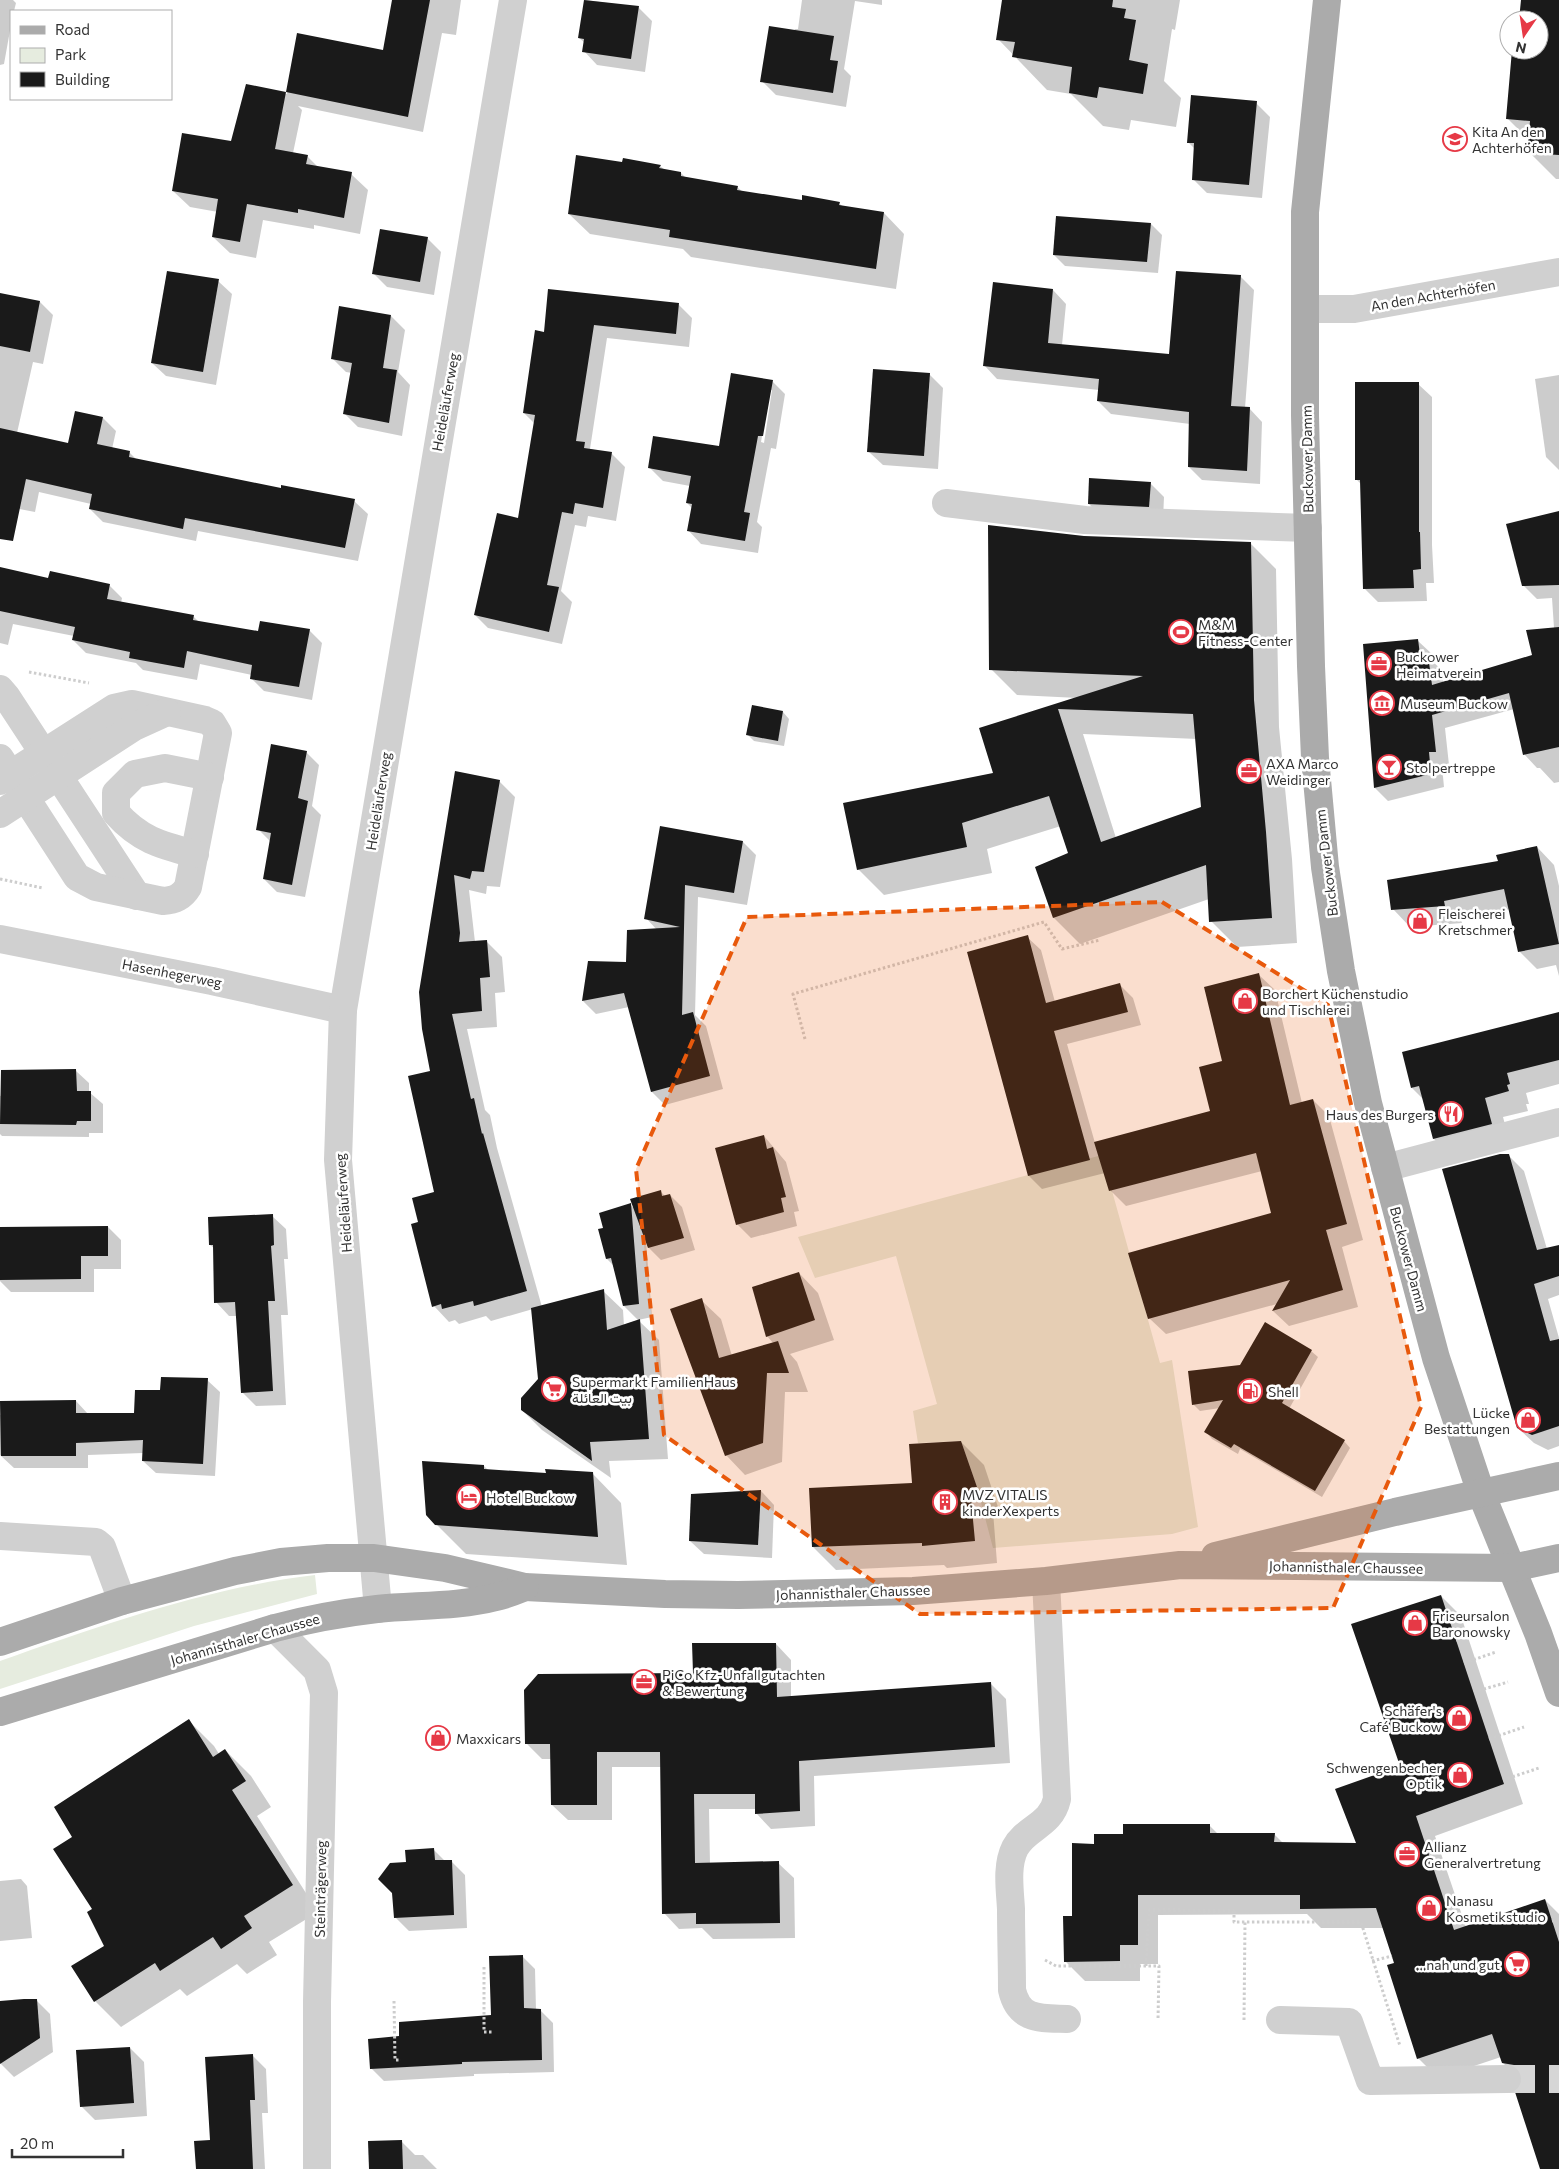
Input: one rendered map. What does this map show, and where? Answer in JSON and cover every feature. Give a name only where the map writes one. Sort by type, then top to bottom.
[{"type":"main road","name":"Buckower Damm","points":[[1327,0],[1305,212],[1308,528],[1315,758],[1325,867],[1341,971],[1368,1103],[1436,1358],[1480,1493],[1512,1568],[1559,1693]]},
{"type":"main road","name":"Johannisthaler Chaussee","points":[[0,1642],[122,1601],[235,1571],[281,1562],[328,1558],[374,1558],[445,1568],[525,1587],[664,1594],[738,1595],[913,1591],[1046,1581],[1180,1565],[1331,1527],[1559,1476]]},
{"type":"main road","name":"Johannisthaler Chaussee","points":[[1180,1565],[1512,1568],[1559,1558]]},
{"type":"main road","name":"Johannisthaler Chaussee","points":[[0,1712],[274,1628],[335,1614],[496,1597],[525,1587]]},
{"type":"street","name":"Heideläuferweg","points":[[378,1609],[338,1160],[344,1010],[512,0]]},
{"type":"street","name":"An den Achterhöfen","points":[[1306,308],[1354,309],[1559,272]]},
{"type":"street","points":[[946,503],[1085,520],[1308,528]]},
{"type":"street","points":[[0,689],[138,896]]},
{"type":"street","points":[[132,704],[167,712],[205,720],[218,730],[188,887],[181,895],[172,900],[163,901],[96,887],[77,876],[25,798],[4,771],[43,753],[121,705],[132,704]]},
{"type":"street","points":[[0,814],[134,727],[167,712]]},
{"type":"street","points":[[195,854],[157,844],[129,827],[116,813],[116,793],[135,774],[165,768],[210,776]]},
{"type":"street","name":"Hasenhegerweg","points":[[0,939],[212,981],[344,1010]]},
{"type":"street","points":[[1385,1168],[1559,1122]]},
{"type":"street","points":[[0,1536],[96,1542],[102,1547],[122,1601]]},
{"type":"street","points":[[1046,1581],[1057,1799],[1055,1809],[1050,1817],[1020,1841],[1014,1849],[1010,1874],[1012,1990],[1018,2006],[1032,2017],[1067,2019]]},
{"type":"street","name":"Steinträgerweg","points":[[274,1628],[317,1670],[324,1693],[317,2002],[317,2169]]},
{"type":"street","points":[[1280,2020],[1349,2022],[1370,2081],[1507,2079]]},
{"type":"path","points":[[805,1039],[793,994],[1044,922],[1062,949],[1100,940]]},
{"type":"path","points":[[1456,1640],[1488,1631]]},
{"type":"path","points":[[1464,1663],[1496,1652]]},
{"type":"path","points":[[1474,1692],[1508,1682]]},
{"type":"path","points":[[1489,1739],[1524,1727]]},
{"type":"path","points":[[1503,1780],[1539,1768]]},
{"type":"path","points":[[1146,1966],[1149,1910],[1234,1911],[1234,1922],[1361,1922],[1372,1962],[1412,2081]]},
{"type":"path","points":[[1552,1921],[1559,1919]]},
{"type":"path","points":[[1244,2020],[1245,1922]]},
{"type":"path","points":[[1012,1942],[1056,1966],[1159,1966],[1158,2020]]},
{"type":"path","points":[[1372,1962],[1392,1956]]},
{"type":"path","points":[[484,1968],[484,2032],[494,2032]]},
{"type":"path","points":[[394,2001],[395,2060],[401,2060]]},
{"type":"highlighted area","points":[[1162,902],[1328,1005],[1421,1407],[1333,1608],[920,1614],[664,1435],[636,1169],[747,917]]},
{"type":"green space","points":[[1102,1155],[1160,1363],[1172,1360],[1198,1527],[1172,1534],[993,1548],[977,1487],[961,1441],[918,1443],[913,1411],[937,1404],[896,1256],[815,1278],[798,1237]]},
{"type":"green space","points":[[315,1575],[317,1594],[194,1626],[0,1689],[0,1661],[116,1621],[195,1598],[274,1581]]},
{"type":"building","points":[[392,0],[430,0],[408,117],[286,92],[297,33],[383,50]]},
{"type":"building","points":[[584,0],[639,6],[631,59],[582,52],[584,39],[578,38]]},
{"type":"building","points":[[1002,0],[1113,0],[1112,7],[1126,9],[1124,18],[1136,20],[1129,60],[1148,64],[1143,94],[1099,87],[1097,98],[1069,93],[1072,67],[1012,57],[1015,42],[996,40]]},
{"type":"building","points":[[1521,0],[1559,0],[1559,155],[1527,153],[1530,121],[1506,119],[1511,60],[1549,60],[1549,10],[1520,10]]},
{"type":"building","points":[[769,26],[834,36],[830,60],[838,61],[833,93],[760,82]]},
{"type":"building","points":[[246,84],[286,92],[275,149],[308,155],[306,164],[352,172],[344,218],[298,209],[298,213],[247,204],[240,242],[212,237],[218,199],[172,191],[182,133],[231,141]]},
{"type":"building","points":[[1191,95],[1257,101],[1249,185],[1192,180],[1194,143],[1187,143]]},
{"type":"building","points":[[576,155],[622,162],[623,158],[661,165],[659,168],[681,172],[681,176],[738,186],[737,190],[802,200],[802,195],[840,202],[839,205],[884,212],[876,269],[669,237],[670,230],[568,214]]},
{"type":"building","points":[[1056,216],[1151,223],[1147,262],[1053,255]]},
{"type":"building","points":[[380,229],[428,237],[420,282],[372,274]]},
{"type":"building","points":[[167,271],[219,279],[203,372],[151,363]]},
{"type":"building","points":[[1176,271],[1241,275],[1231,406],[1250,407],[1247,471],[1188,467],[1189,412],[1097,401],[1099,379],[983,366],[993,282],[1053,289],[1048,343],[1169,354]]},
{"type":"building","points":[[548,289],[679,303],[676,334],[594,325],[576,441],[585,442],[584,448],[612,452],[603,508],[575,503],[573,514],[562,512],[547,585],[559,587],[549,632],[474,615],[497,513],[518,518],[535,415],[523,413],[535,330],[544,332]]},
{"type":"building","points":[[0,293],[40,301],[30,352],[0,346]]},
{"type":"building","points":[[339,306],[391,315],[383,368],[397,370],[389,423],[343,414],[352,363],[331,359]]},
{"type":"building","points":[[873,369],[930,373],[924,456],[867,452]]},
{"type":"building","points":[[731,373],[773,380],[763,436],[758,436],[744,512],[750,513],[745,541],[687,531],[692,504],[686,503],[691,476],[648,468],[653,436],[719,446]]},
{"type":"building","points":[[1355,382],[1419,382],[1419,532],[1421,569],[1413,570],[1414,588],[1363,589],[1360,480],[1355,480]]},
{"type":"building","points":[[75,411],[103,417],[97,444],[130,451],[129,457],[281,488],[281,485],[355,499],[345,548],[185,518],[183,529],[89,509],[92,494],[26,479],[13,541],[0,539],[0,428],[68,443]]},
{"type":"building","points":[[1089,478],[1151,482],[1149,507],[1088,504]]},
{"type":"building","points":[[1559,511],[1559,585],[1522,586],[1506,524]]},
{"type":"building","points":[[988,525],[1084,536],[1251,542],[1254,700],[1272,918],[1209,922],[1206,865],[1053,918],[1035,867],[1068,853],[1049,796],[962,823],[967,847],[857,870],[843,803],[993,773],[979,728],[1143,676],[989,670]],"holes":[[[1058,709],[1193,714],[1201,807],[1101,842]]]},
{"type":"building","points":[[0,567],[48,578],[50,571],[110,584],[107,599],[194,615],[193,620],[258,631],[260,621],[310,629],[299,687],[250,679],[252,665],[187,651],[184,668],[129,658],[130,652],[72,640],[75,627],[0,611]]},
{"type":"building","points":[[1559,627],[1559,747],[1523,755],[1509,693],[1432,715],[1436,752],[1429,752],[1431,774],[1374,788],[1363,644],[1418,639],[1420,655],[1428,655],[1432,685],[1532,655],[1526,630]]},
{"type":"building","points":[[752,705],[783,711],[778,741],[746,735]]},
{"type":"building","points":[[271,744],[307,751],[298,798],[308,801],[292,885],[263,879],[271,833],[256,830]]},
{"type":"building","points":[[455,771],[500,780],[484,872],[472,871],[470,879],[454,875],[460,933],[459,942],[487,940],[490,977],[480,978],[482,1011],[452,1014],[471,1099],[474,1098],[482,1134],[527,1291],[474,1306],[473,1301],[442,1309],[441,1304],[432,1307],[411,1224],[418,1222],[412,1198],[434,1192],[408,1076],[430,1071],[422,1029],[419,992]]},
{"type":"building","points":[[660,826],[743,841],[734,893],[685,885],[682,1015],[693,1012],[710,1076],[651,1092],[624,993],[582,1001],[588,961],[626,962],[627,930],[680,927],[644,919]]},
{"type":"building","points":[[1537,846],[1559,944],[1518,952],[1504,889],[1444,901],[1445,906],[1391,910],[1387,880],[1498,861],[1496,855]]},
{"type":"building","points":[[1028,935],[1046,1003],[1120,983],[1128,1012],[1054,1031],[1090,1160],[1028,1176],[967,952]]},
{"type":"building","points":[[1259,973],[1290,1105],[1313,1099],[1347,1224],[1326,1230],[1343,1290],[1272,1311],[1290,1280],[1148,1319],[1128,1253],[1271,1213],[1256,1153],[1109,1191],[1094,1142],[1210,1111],[1199,1067],[1222,1061],[1204,987]]},
{"type":"building","points":[[1559,1012],[1559,1060],[1507,1073],[1510,1084],[1507,1085],[1509,1091],[1485,1098],[1492,1124],[1433,1139],[1419,1086],[1411,1088],[1402,1052]]},
{"type":"building","points":[[76,1069],[77,1091],[91,1091],[91,1121],[77,1121],[76,1125],[0,1124],[1,1070]]},
{"type":"building","points":[[764,1135],[767,1149],[773,1147],[786,1197],[781,1198],[784,1212],[736,1225],[715,1148]]},
{"type":"building","points":[[1500,1154],[1509,1154],[1537,1250],[1559,1245],[1559,1276],[1534,1284],[1550,1341],[1559,1339],[1559,1426],[1532,1435],[1517,1428],[1442,1169]]},
{"type":"building","points":[[661,1190],[662,1196],[670,1194],[684,1238],[648,1248],[630,1199]]},
{"type":"building","points":[[631,1203],[639,1304],[623,1306],[611,1258],[606,1259],[598,1229],[603,1228],[599,1213]]},
{"type":"building","points":[[273,1214],[274,1245],[271,1246],[275,1301],[268,1301],[273,1391],[241,1393],[235,1302],[214,1303],[213,1245],[209,1245],[208,1217]]},
{"type":"building","points":[[108,1226],[108,1256],[81,1256],[81,1279],[0,1280],[0,1227]]},
{"type":"building","points":[[799,1272],[815,1320],[766,1337],[752,1287]]},
{"type":"building","points":[[604,1289],[607,1330],[640,1319],[649,1439],[590,1442],[592,1461],[521,1410],[521,1398],[538,1379],[531,1308]]},
{"type":"building","points":[[702,1298],[719,1358],[778,1341],[789,1373],[767,1373],[763,1443],[725,1456],[670,1309]]},
{"type":"building","points":[[1265,1322],[1312,1350],[1282,1403],[1345,1440],[1315,1491],[1234,1444],[1231,1448],[1204,1432],[1223,1400],[1192,1405],[1188,1371],[1240,1365]]},
{"type":"building","points":[[161,1377],[208,1378],[203,1464],[142,1461],[143,1440],[76,1443],[76,1456],[1,1456],[0,1401],[76,1400],[76,1413],[134,1413],[135,1390],[160,1390]]},
{"type":"building","points":[[961,1441],[977,1487],[970,1488],[975,1541],[922,1546],[922,1543],[812,1547],[809,1488],[912,1483],[909,1444]]},
{"type":"building","points":[[422,1461],[484,1465],[484,1469],[546,1473],[545,1469],[593,1472],[598,1537],[435,1525],[426,1515]]},
{"type":"building","points":[[761,1490],[758,1545],[689,1541],[691,1494]]},
{"type":"building","points":[[1441,1595],[1504,1784],[1416,1816],[1454,1930],[1545,1899],[1559,1942],[1559,2169],[1540,2169],[1515,2092],[1521,2086],[1523,2079],[1521,2071],[1514,2065],[1502,2063],[1492,2034],[1417,2059],[1387,1965],[1394,1963],[1376,1908],[1300,1909],[1300,1895],[1138,1895],[1138,1945],[1120,1945],[1120,1961],[1064,1962],[1063,1916],[1072,1916],[1072,1843],[1094,1844],[1094,1834],[1123,1834],[1123,1824],[1210,1824],[1210,1833],[1275,1833],[1274,1842],[1356,1843],[1335,1789],[1400,1766],[1351,1624]]},
{"type":"building","points":[[692,1643],[776,1643],[777,1697],[991,1682],[995,1747],[799,1761],[800,1811],[755,1814],[755,1794],[694,1794],[695,1863],[779,1861],[780,1923],[696,1924],[696,1913],[662,1914],[660,1752],[597,1752],[597,1805],[551,1805],[550,1744],[525,1744],[524,1690],[538,1674],[693,1673]]},
{"type":"building","points":[[189,1719],[213,1757],[225,1749],[246,1781],[232,1790],[293,1885],[244,1916],[252,1928],[221,1949],[213,1937],[160,1971],[155,1963],[94,2002],[71,1966],[104,1946],[87,1912],[92,1909],[53,1849],[72,1837],[54,1807]]},
{"type":"building","points":[[434,1848],[435,1860],[452,1860],[454,1915],[394,1918],[392,1893],[378,1879],[390,1863],[406,1862],[405,1850]]},
{"type":"building","points":[[523,1955],[524,2008],[541,2009],[542,2060],[462,2062],[462,2064],[370,2069],[368,2039],[399,2036],[399,2022],[491,2015],[489,1956]]},
{"type":"building","points":[[37,1999],[40,2038],[0,2064],[0,2001]]},
{"type":"building","points":[[130,2047],[134,2103],[80,2107],[76,2050]]},
{"type":"building","points":[[253,2054],[255,2100],[250,2100],[253,2169],[196,2169],[194,2141],[210,2140],[205,2057]]},
{"type":"building","points":[[402,2140],[403,2169],[369,2169],[368,2141]]},
{"type":"tunnel","points":[[1507,2079],[1559,2079]]},
{"type":"place","name":"Kita An den Achterhöfen","points":[[1455,139]]},
{"type":"place","name":"M&M Fitness-Center","points":[[1181,632]]},
{"type":"place","name":"Buckower Heimatverein","points":[[1379,664]]},
{"type":"place","name":"Museum Buckow","points":[[1382,703]]},
{"type":"place","name":"Stolpertreppe","points":[[1389,767]]},
{"type":"place","name":"AXA Marco Weidinger","points":[[1249,771]]},
{"type":"place","name":"Fleischerei Kretschmer","points":[[1420,921]]},
{"type":"place","name":"Borchert Küchenstudio und Tischlerei","points":[[1245,1001]]},
{"type":"place","name":"Haus des Burgers","points":[[1451,1114]]},
{"type":"place","name":"Supermarkt FamilienHaus بيت العائلة","points":[[554,1389]]},
{"type":"place","name":"Shell","points":[[1250,1391]]},
{"type":"place","name":"Lücke Bestattungen","points":[[1528,1420]]},
{"type":"place","name":"Hotel Buckow","points":[[469,1497]]},
{"type":"place","name":"MVZ VITALIS kinderXexperts","points":[[945,1502]]},
{"type":"place","name":"Friseursalon Baronowsky","points":[[1415,1623]]},
{"type":"place","name":"PiCo Kfz-Unfallgutachten & Bewertung","points":[[644,1682]]},
{"type":"place","name":"Schäfer's Café Buckow","points":[[1459,1718]]},
{"type":"place","name":"Maxxicars","points":[[438,1738]]},
{"type":"place","name":"Schwengenbecher Optik","points":[[1460,1775]]},
{"type":"place","name":"Allianz Generalvertretung","points":[[1407,1854]]},
{"type":"place","name":"Nanasu Kosmetikstudio","points":[[1429,1908]]},
{"type":"place","name":"...nah und gut","points":[[1517,1964]]}]
